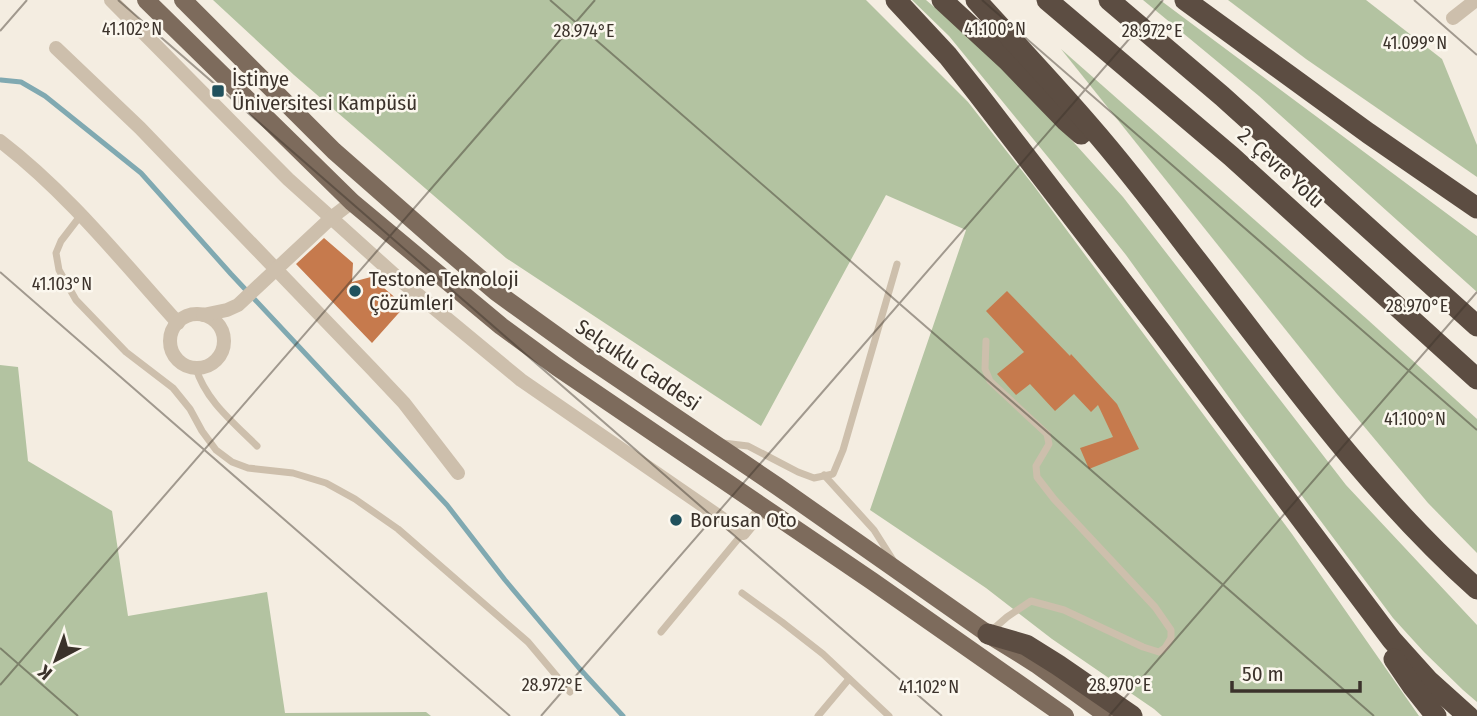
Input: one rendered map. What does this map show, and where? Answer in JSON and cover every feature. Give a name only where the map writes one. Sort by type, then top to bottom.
[{"type":"highway","points":[[895,0],[948,56],[987,105],[1392,640],[1428,680],[1468,716]]},
{"type":"highway","points":[[942,0],[1007,60],[1065,120],[1126,170]]},
{"type":"highway","points":[[976,0],[1090,125],[1298,393],[1378,488],[1446,561],[1477,589]]},
{"type":"highway","name":"2. Çevre Yolu","points":[[1047,0],[1231,156],[1477,379]]},
{"type":"highway","name":"2. Çevre Yolu","points":[[1109,0],[1222,96],[1477,326]]},
{"type":"highway","points":[[1185,0],[1368,133],[1477,208]]},
{"type":"highway","points":[[1357,594],[1386,646],[1436,716]]},
{"type":"highway","points":[[988,634],[1026,645],[1132,716]]},
{"type":"main road","points":[[145,0],[352,202],[501,327],[1065,716]]},
{"type":"main road","name":"Selçuklu Caddesi","points":[[183,0],[334,151],[496,292],[1108,716]]},
{"type":"street","points":[[111,0],[288,179],[399,279],[521,380],[743,533],[764,507]]},
{"type":"street","points":[[1453,18],[1476,0]]},
{"type":"street","points":[[56,48],[140,128],[404,403],[458,473]]},
{"type":"street","points":[[3,149],[44,178],[178,323]]},
{"type":"street","points":[[203,315],[218,325],[222,332],[223,350],[213,363],[196,368],[180,362],[171,347],[173,330],[178,323],[186,317],[227,310],[238,305],[331,218],[352,202]]},
{"type":"lane","points":[[81,215],[61,241],[56,253],[59,270],[76,300],[126,352],[173,388],[190,408],[216,450],[232,462],[248,468],[293,473],[326,483],[355,499],[398,529],[527,642],[570,692]]},
{"type":"lane","points":[[712,442],[748,446],[814,478],[833,474],[897,264]]},
{"type":"lane","points":[[986,341],[985,369],[990,381],[1047,434],[1049,444],[1036,466],[1037,477],[1054,499],[1155,607],[1171,630],[1171,638],[1159,652],[1064,610],[1031,601],[988,634]]},
{"type":"lane","points":[[196,368],[208,395],[257,446]]},
{"type":"lane","points":[[824,475],[874,530],[901,573]]},
{"type":"lane","points":[[661,632],[743,533]]},
{"type":"lane","points":[[742,593],[823,654],[890,716]]},
{"type":"lane","points":[[818,716],[849,680]]},
{"type":"green space","points":[[213,0],[866,0],[968,102],[1034,186],[1292,534],[1419,716],[1162,716],[1052,639],[986,588],[870,510],[966,230],[886,195],[761,426],[506,258],[294,75]]},
{"type":"green space","points":[[912,0],[926,0],[1030,94],[1123,197],[1346,485],[1477,625],[1477,702],[1424,652],[1393,618],[1126,255],[949,36]]},
{"type":"green space","points":[[1143,0],[1160,0],[1477,236],[1477,292],[1259,96]]},
{"type":"green space","points":[[1228,0],[1366,0],[1442,59],[1477,145],[1477,177],[1306,59]]},
{"type":"green space","points":[[1061,49],[1477,419],[1477,553],[1428,503],[1337,394]]},
{"type":"green space","points":[[0,365],[18,367],[28,461],[112,511],[128,616],[267,592],[285,713],[426,712],[431,716],[0,716]]},
{"type":"building","name":"Testone Teknoloji Çözümleri","points":[[324,238],[353,263],[352,282],[371,277],[405,306],[372,343],[296,264]]},
{"type":"building","points":[[1007,291],[1117,404],[1139,449],[1089,469],[1080,448],[1113,437],[1098,405],[1091,412],[1074,394],[1055,411],[1030,384],[1016,395],[997,374],[1024,352],[986,311]]},
{"type":"waterway","points":[[1,80],[21,82],[45,96],[141,173],[231,274],[447,505],[505,580],[623,716]]},
{"type":"place","name":"İstinye Üniversitesi Kampüsü","points":[[218,91]]},
{"type":"place","name":"Testone Teknoloji Çözümleri","points":[[355,291]]},
{"type":"place","name":"Borusan Oto","points":[[676,520]]}]
